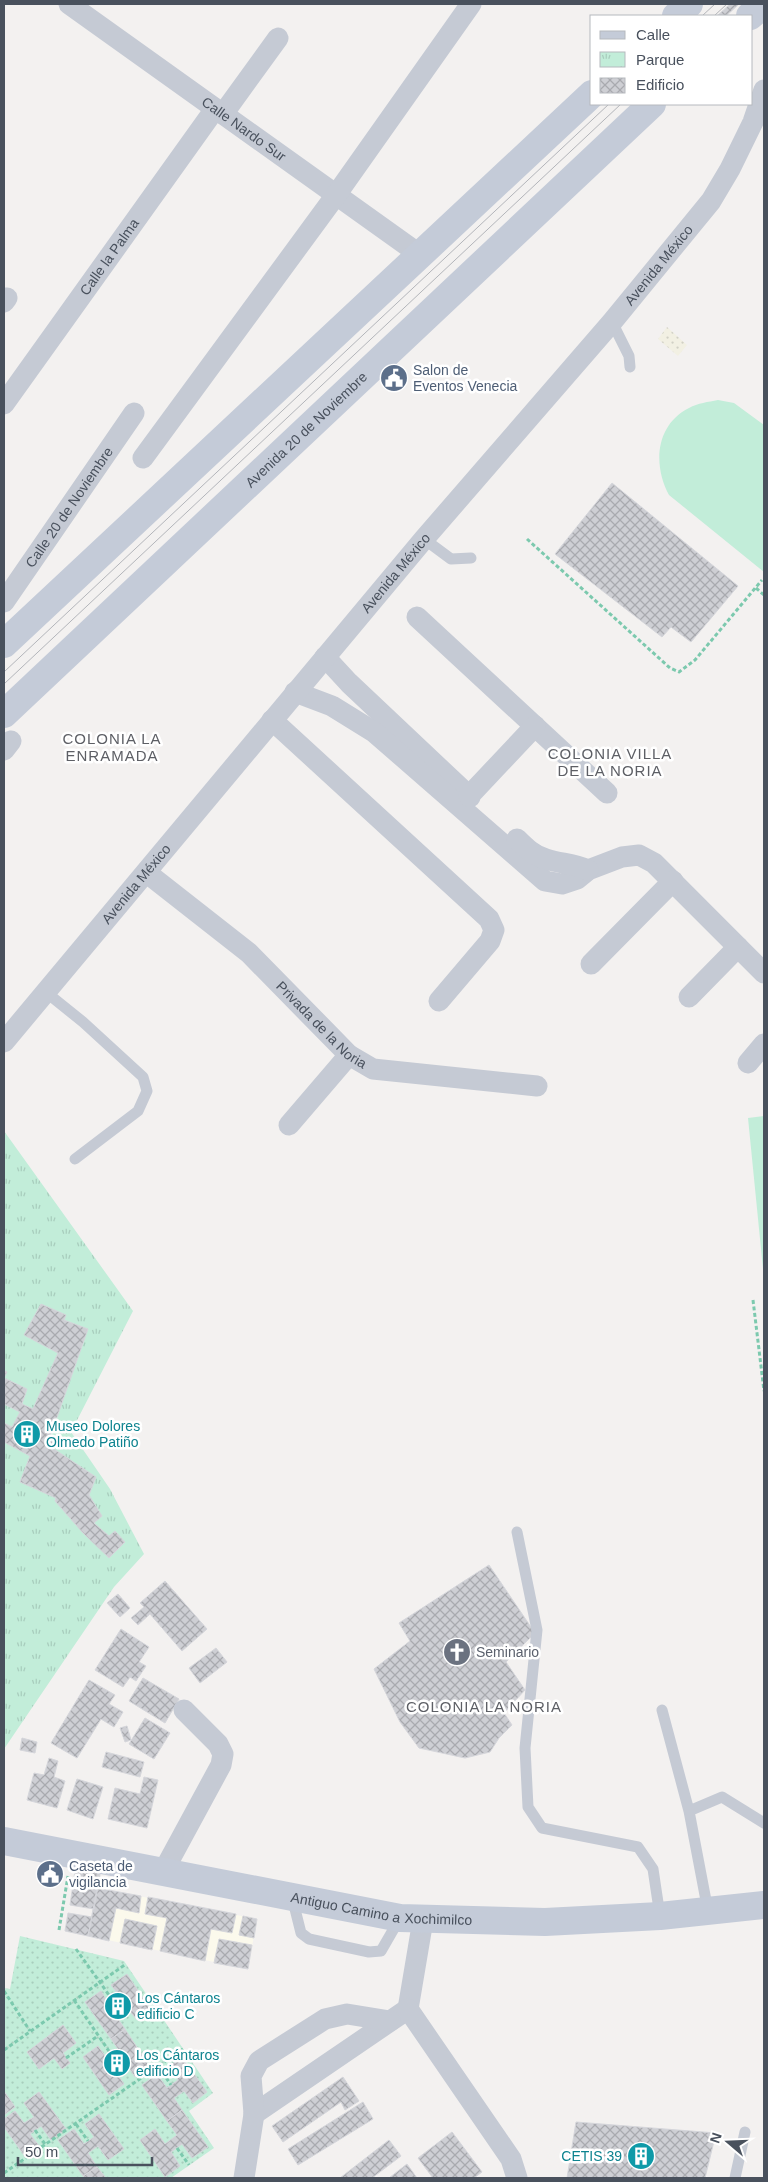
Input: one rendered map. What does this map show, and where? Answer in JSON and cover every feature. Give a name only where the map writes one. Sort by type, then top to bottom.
[{"type":"main road","points":[[677,15],[689,4]]},
{"type":"main road","points":[[751,15],[764,4]]},
{"type":"main road","points":[[4,644],[590,96]]},
{"type":"main road","name":"Avenida 20 de Noviembre","points":[[4,714],[651,105]]},
{"type":"main road","name":"Antiguo Camino a Xochimilco","points":[[4,1841],[411,1919],[545,1922],[660,1916],[764,1905]]},
{"type":"street","name":"Calle Nardo Sur","points":[[70,4],[419,254]]},
{"type":"street","points":[[143,458],[336,195],[471,4]]},
{"type":"street","name":"Calle la Palma","points":[[4,404],[219,111],[278,38]]},
{"type":"street","name":"Avenida México","points":[[4,1042],[47,993],[424,539],[612,322],[710,200],[730,169],[753,122],[764,90]]},
{"type":"street","name":"Calle 20 de Noviembre","points":[[4,602],[134,413]]},
{"type":"street","points":[[417,617],[607,793]]},
{"type":"street","points":[[325,657],[349,683],[380,725],[493,826]]},
{"type":"street","points":[[295,692],[380,725]]},
{"type":"street","points":[[272,720],[489,919],[494,930],[490,941],[439,1001]]},
{"type":"street","points":[[469,796],[535,726]]},
{"type":"street","points":[[430,770],[469,796],[493,826],[545,881],[562,884],[577,879],[588,870],[622,857],[639,856],[654,863],[764,973]]},
{"type":"street","name":"Privada de la Noria","points":[[147,873],[248,953],[349,1055],[373,1069],[537,1086]]},
{"type":"street","points":[[591,964],[674,881]]},
{"type":"street","points":[[689,997],[738,947]]},
{"type":"street","points":[[748,1063],[764,1044]]},
{"type":"street","points":[[288,1125],[349,1055]]},
{"type":"street","points":[[163,1872],[222,1765],[223,1754],[218,1744],[184,1710]]},
{"type":"street","points":[[719,1910],[764,1920]]},
{"type":"street","points":[[411,1919],[408,2009],[511,2159],[517,2178]]},
{"type":"street","points":[[254,2114],[408,2009]]},
{"type":"street","points":[[244,2178],[254,2114],[251,2076],[259,2061],[325,2018],[347,2014],[390,2021]]},
{"type":"lane","points":[[612,322],[629,356],[630,367]]},
{"type":"lane","points":[[424,539],[451,559],[471,558]]},
{"type":"lane","points":[[47,993],[83,1022],[144,1077],[147,1092],[138,1111],[75,1159]]},
{"type":"lane","points":[[517,1532],[537,1630],[525,1748],[528,1807],[542,1828],[638,1847],[653,1869],[660,1916]]},
{"type":"lane","points":[[662,1710],[689,1811],[719,1910]]},
{"type":"lane","points":[[689,1811],[722,1797],[764,1823]]},
{"type":"lane","points":[[292,1897],[301,1933],[309,1939],[368,1952],[381,1952],[411,1919]]},
{"type":"lane","points":[[735,2178],[745,2132]]},
{"type":"path","points":[[527,539],[614,620],[670,668],[679,672],[695,660],[762,580]]},
{"type":"path","points":[[756,588],[764,595]]},
{"type":"path","points":[[753,1300],[764,1391]]},
{"type":"path","points":[[59,1930],[72,1854]]},
{"type":"path","points":[[76,1950],[114,2002]]},
{"type":"path","points":[[4,2050],[126,1964]]},
{"type":"path","points":[[4,1990],[30,2031]]},
{"type":"path","points":[[74,2000],[113,2057]]},
{"type":"path","points":[[66,2058],[98,2036]]},
{"type":"path","points":[[4,2174],[183,2049]]},
{"type":"path","points":[[159,2066],[172,2085]]},
{"type":"path","points":[[76,2124],[88,2141]]},
{"type":"path","points":[[35,2130],[45,2144]]},
{"type":"path","points":[[176,2148],[189,2165]]},
{"type":"shaded area","points":[[97,1888],[257,1919],[248,1969],[88,1936]]},
{"type":"green space","points":[[718,400],[734,403],[764,425],[764,572],[669,495],[664,484],[659,459],[660,447],[669,425],[678,415],[689,408]]},
{"type":"green space","points":[[764,1116],[764,1279],[748,1118]]},
{"type":"green space","points":[[4,1131],[133,1311],[71,1432],[110,1489],[144,1554],[114,1587],[4,1749]]},
{"type":"green space","points":[[20,1936],[124,1961],[213,2093],[189,2111],[214,2148],[171,2178],[4,2178],[4,1988],[10,1989]]},
{"type":"sand","points":[[667,327],[687,345],[678,356],[658,339]]},
{"type":"building","points":[[730,4],[739,4],[727,15],[718,15]]},
{"type":"building","points":[[612,483],[738,586],[691,642],[671,627],[662,637],[555,554]]},
{"type":"building","name":"Museo Dolores Olmedo Patiño","points":[[41,1304],[66,1315],[64,1320],[88,1329],[49,1440],[53,1442],[51,1447],[96,1477],[89,1495],[102,1516],[94,1523],[109,1536],[115,1531],[125,1542],[109,1558],[83,1533],[55,1501],[56,1498],[20,1482],[30,1456],[4,1442],[4,1423],[12,1427],[20,1412],[4,1404],[4,1378],[27,1389],[22,1404],[33,1409],[58,1353],[24,1335]]},
{"type":"building","name":"Seminario","points":[[489,1565],[535,1633],[506,1662],[525,1690],[504,1713],[512,1725],[499,1738],[490,1752],[465,1758],[419,1748],[400,1722],[374,1669],[410,1641],[399,1623]]},
{"type":"building","points":[[165,1581],[207,1629],[182,1651],[150,1614],[138,1625],[131,1618],[144,1607],[140,1603]]},
{"type":"building","points":[[118,1594],[130,1608],[120,1617],[107,1603]]},
{"type":"building","points":[[121,1629],[149,1647],[139,1662],[146,1666],[136,1681],[130,1677],[123,1687],[95,1670]]},
{"type":"building","points":[[216,1648],[227,1662],[200,1683],[189,1668]]},
{"type":"building","points":[[143,1678],[179,1699],[165,1723],[129,1701]]},
{"type":"building","points":[[89,1680],[115,1695],[109,1704],[123,1712],[114,1727],[101,1719],[77,1758],[51,1743]]},
{"type":"building","points":[[145,1718],[170,1733],[154,1759],[129,1744]]},
{"type":"building","points":[[127,1726],[131,1740],[125,1742],[120,1728]]},
{"type":"building","points":[[22,1738],[37,1742],[35,1753],[20,1750]]},
{"type":"building","points":[[106,1752],[144,1762],[140,1777],[102,1767]]},
{"type":"building","points":[[49,1758],[58,1761],[54,1777],[65,1781],[57,1808],[27,1800],[34,1773],[44,1775]]},
{"type":"building","points":[[144,1777],[158,1780],[147,1828],[108,1819],[115,1788],[140,1794]]},
{"type":"building","points":[[77,1779],[103,1787],[93,1819],[67,1810]]},
{"type":"building","points":[[76,1864],[101,1869],[94,1909],[70,1905]]},
{"type":"building","points":[[97,1888],[141,1896],[139,1913],[116,1908],[109,1941],[88,1936]]},
{"type":"building","points":[[148,1897],[236,1914],[232,1933],[211,1929],[205,1961],[160,1951],[167,1918],[145,1914]]},
{"type":"building","points":[[68,1913],[92,1917],[88,1936],[65,1931]]},
{"type":"building","points":[[243,1916],[257,1919],[254,1938],[239,1935]]},
{"type":"building","points":[[125,1919],[157,1926],[152,1950],[120,1943]]},
{"type":"building","points":[[219,1939],[252,1945],[248,1969],[214,1963]]},
{"type":"building","name":"Los Cántaros edificio C","points":[[127,1974],[151,2010],[137,2020],[127,2008],[116,2016],[125,2029],[111,2039],[85,2002],[101,1991],[109,2004],[114,2002],[120,1997],[111,1985]]},
{"type":"building","points":[[63,2025],[76,2043],[63,2053],[70,2063],[62,2069],[54,2058],[39,2069],[27,2052]]},
{"type":"building","name":"Los Cántaros edificio D","points":[[125,2029],[150,2067],[135,2077],[127,2065],[116,2072],[124,2084],[109,2095],[83,2057],[98,2046],[108,2060],[120,2052],[111,2039]]},
{"type":"building","points":[[182,2057],[207,2092],[193,2103],[184,2091],[174,2098],[182,2110],[167,2121],[142,2085],[157,2074],[167,2088],[178,2080],[168,2067]]},
{"type":"building","points":[[343,2077],[359,2101],[345,2110],[341,2102],[283,2142],[272,2126]]},
{"type":"building","points":[[4,2091],[15,2107],[4,2115]]},
{"type":"building","points":[[39,2092],[66,2129],[51,2140],[41,2126],[30,2134],[40,2147],[26,2158],[4,2127],[4,2119],[15,2111],[24,2123],[34,2117],[24,2103]]},
{"type":"building","points":[[363,2102],[373,2119],[298,2165],[288,2149]]},
{"type":"building","points":[[182,2110],[208,2147],[192,2158],[182,2144],[171,2152],[180,2166],[165,2177],[140,2140],[155,2129],[165,2144],[177,2135],[167,2121]]},
{"type":"building","points":[[99,2114],[124,2149],[108,2160],[98,2146],[88,2153],[97,2167],[83,2176],[58,2140],[74,2129],[84,2144],[94,2137],[85,2124]]},
{"type":"building","name":"CETIS 39","points":[[576,2122],[716,2133],[705,2178],[567,2178]]},
{"type":"building","points":[[452,2132],[482,2172],[474,2178],[433,2178],[418,2158]]},
{"type":"building","points":[[389,2140],[401,2156],[372,2178],[340,2178]]},
{"type":"building","points":[[407,2164],[417,2178],[389,2178]]},
{"type":"building","points":[[97,2167],[106,2178],[85,2178],[83,2176]]},
{"type":"tram line","points":[[703,15],[715,4]]},
{"type":"tram line","points":[[715,15],[727,4]]},
{"type":"tram line","points":[[4,672],[608,105]]},
{"type":"tram line","points":[[4,684],[620,105]]},
{"type":"place","name":"Salon de Eventos Venecia","points":[[394,378]]},
{"type":"place","name":"Museo Dolores Olmedo Patiño","points":[[27,1434]]},
{"type":"place","name":"Seminario","points":[[457,1652]]},
{"type":"place","name":"Caseta de vigilancia","points":[[50,1874]]},
{"type":"place","name":"Los Cántaros edificio C","points":[[118,2006]]},
{"type":"place","name":"Los Cántaros edificio D","points":[[117,2063]]},
{"type":"place","name":"CETIS 39","points":[[641,2156]]},
{"type":"district","name":"COLONIA LA ENRAMADA","points":[[112,748]]},
{"type":"district","name":"COLONIA VILLA DE LA NORIA","points":[[610,762]]},
{"type":"district","name":"COLONIA LA NORIA","points":[[484,1707]]}]
